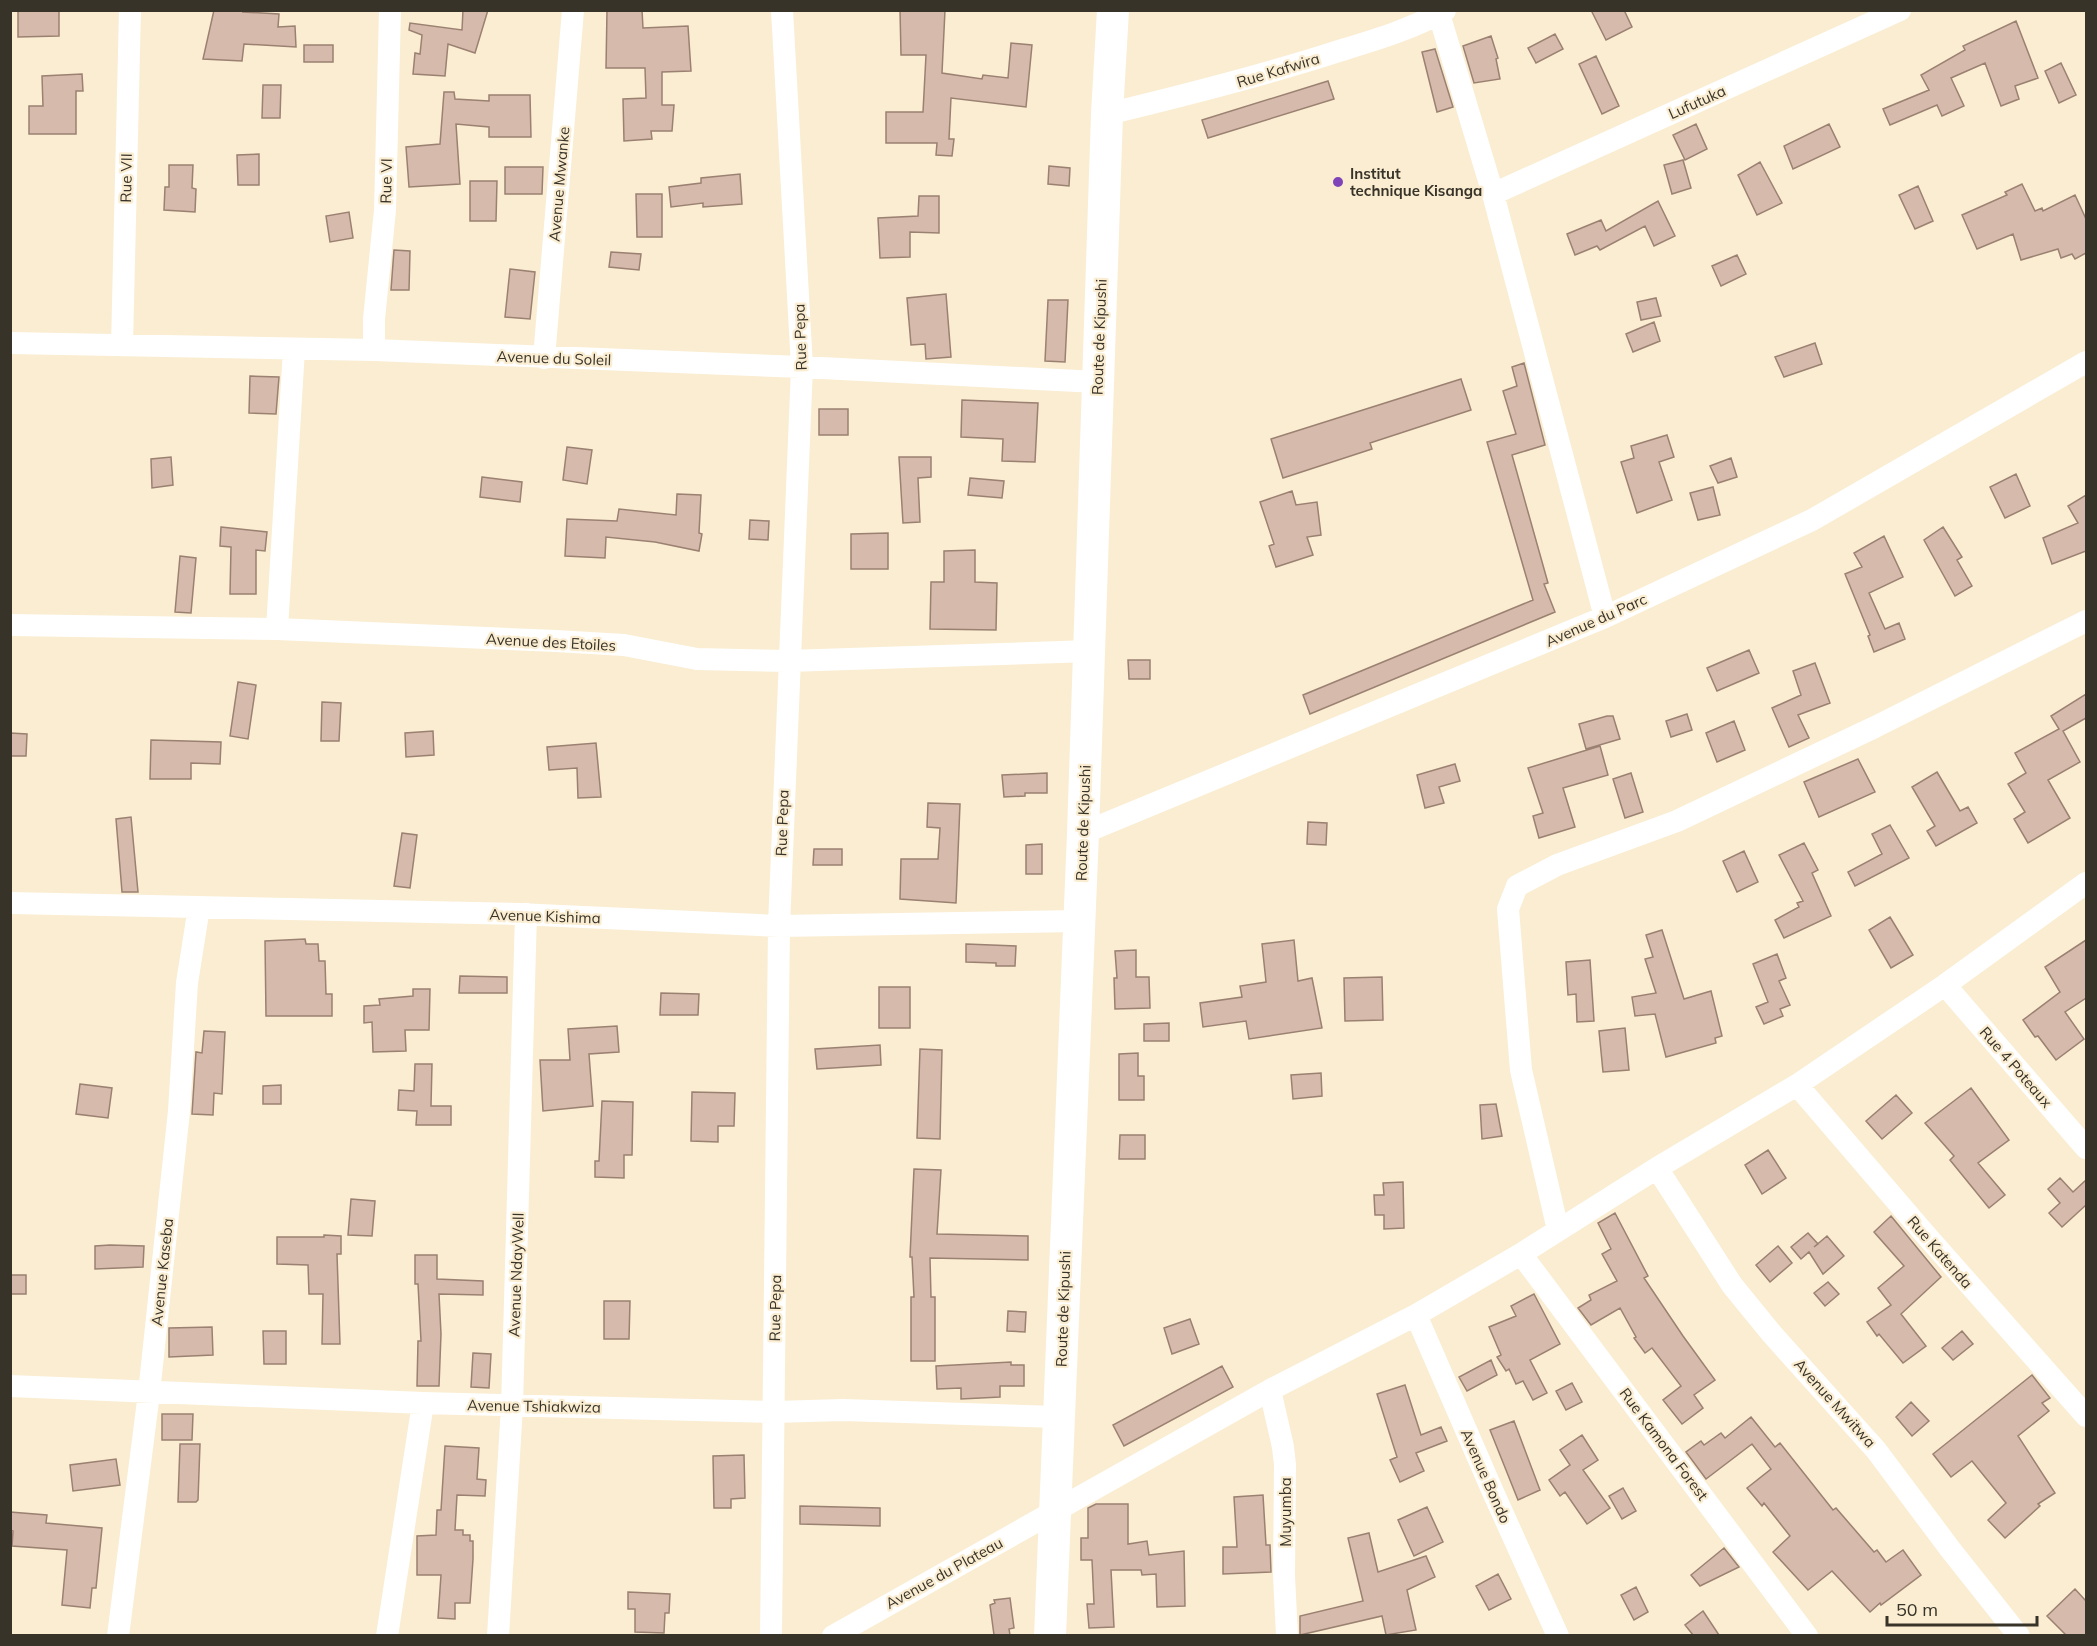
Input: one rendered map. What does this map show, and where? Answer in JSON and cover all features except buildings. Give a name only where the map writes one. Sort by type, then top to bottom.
[{"type":"main road","name":"Route de Kipushi","points":[[1050,1635],[1080,921],[1097,382],[1113,10]]},
{"type":"street","name":"Rue VII","points":[[122,345],[130,10]]},
{"type":"street","name":"Rue VI","points":[[375,350],[374,319],[385,210],[390,10]]},
{"type":"street","name":"Avenue Mwanke","points":[[544,358],[573,10]]},
{"type":"street","name":"Rue Pepa","points":[[771,1635],[779,926],[788,661],[802,367],[782,10]]},
{"type":"street","name":"Lufutuka","points":[[1493,194],[1900,10]]},
{"type":"street","name":"Rue Kafwira","points":[[1107,114],[1224,86],[1301,64],[1379,39],[1442,12]]},
{"type":"street","points":[[1442,12],[1493,194],[1605,617]]},
{"type":"street","name":"Avenue du Soleil","points":[[10,343],[375,350],[802,367],[1097,382]]},
{"type":"street","points":[[277,629],[294,349]]},
{"type":"street","name":"Avenue du Parc","points":[[1083,833],[1605,617],[1812,520],[2086,362]]},
{"type":"street","points":[[1558,1230],[1521,1070],[1508,909],[1517,886],[1557,865],[1677,821],[1875,727],[2086,621]]},
{"type":"street","name":"Avenue des Etoiles","points":[[10,624],[277,629],[624,645],[697,659],[788,661],[1090,651]]},
{"type":"street","name":"Avenue du Plateau","points":[[833,1635],[1270,1390],[1416,1315],[1521,1254],[1657,1168],[1797,1085],[1945,985],[2086,882]]},
{"type":"street","name":"Avenue Kishima","points":[[10,903],[526,914],[779,926],[1080,921]]},
{"type":"street","name":"Avenue Kaseba","points":[[118,1635],[149,1393],[179,1111],[187,983],[199,907]]},
{"type":"street","name":"Avenue NdayWell","points":[[498,1635],[512,1406],[526,914]]},
{"type":"street","name":"Rue 4 Poteaux","points":[[1945,985],[2086,1148]]},
{"type":"street","name":"Rue Katenda","points":[[1797,1085],[1931,1242],[2086,1416]]},
{"type":"street","name":"Avenue Mwitwa","points":[[1657,1168],[1732,1285],[1772,1334],[1876,1450],[1950,1549],[2019,1635]]},
{"type":"street","name":"Rue Kamona Forest","points":[[1521,1254],[1807,1635]]},
{"type":"street","name":"Avenue Bondo","points":[[1416,1315],[1492,1492],[1558,1635]]},
{"type":"street","name":"Avenue Tshiakwiza","points":[[10,1386],[512,1406],[774,1412],[843,1410],[1058,1417]]},
{"type":"street","name":"Muyumba","points":[[1270,1390],[1285,1465],[1284,1576],[1287,1635]]},
{"type":"street","points":[[387,1635],[423,1403]]},
{"type":"place","name":"Institut technique Kisanga","points":[[1338,182]]}]
